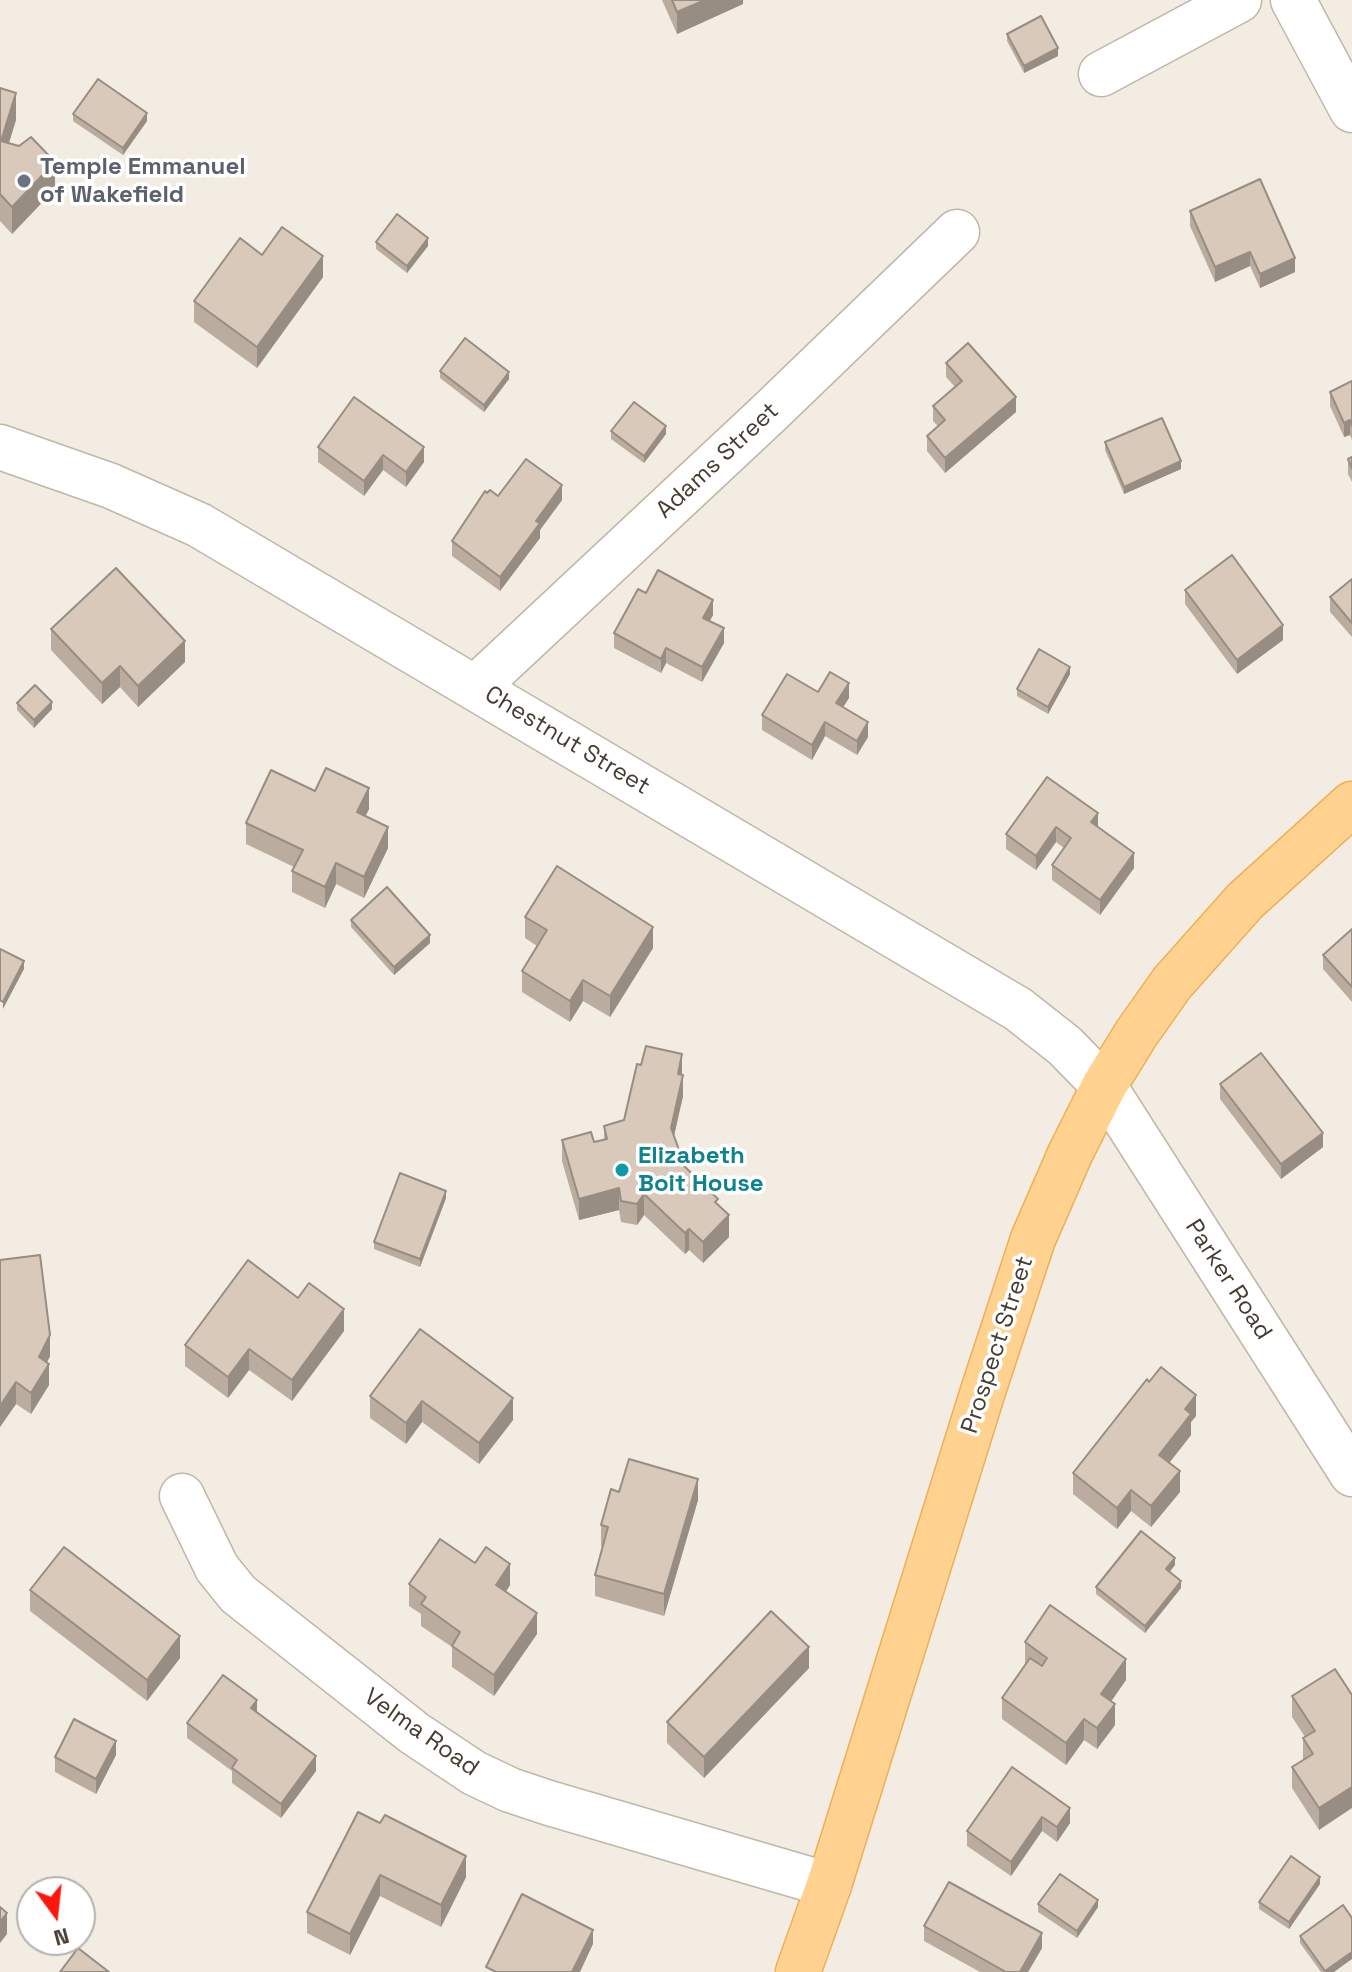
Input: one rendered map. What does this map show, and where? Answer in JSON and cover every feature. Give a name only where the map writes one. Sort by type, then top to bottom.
[{"type":"main road","name":"Prospect Street","points":[[798,1972],[829,1885],[1033,1239],[1104,1086],[1172,983],[1208,940],[1245,901],[1352,804]]},
{"type":"street","points":[[1101,74],[1239,0]]},
{"type":"street","points":[[1293,0],[1352,110]]},
{"type":"street","name":"Adams Street","points":[[476,687],[957,232]]},
{"type":"street","name":"Chestnut Street","points":[[0,447],[111,486],[199,525],[1018,1009],[1065,1046],[1104,1086]]},
{"type":"street","name":"Parker Road","points":[[1104,1086],[1352,1474]]},
{"type":"street","name":"Velma Road","points":[[182,1496],[217,1568],[238,1594],[414,1733],[474,1773],[510,1790],[549,1803],[829,1885]]},
{"type":"building","points":[[672,0],[705,0],[677,12]]},
{"type":"building","points":[[1041,16],[1058,48],[1024,66],[1007,34]]},
{"type":"building","points":[[98,79],[147,113],[123,148],[73,114]]},
{"type":"building","points":[[0,88],[16,93],[1,141],[19,146],[31,137],[55,162],[12,207],[0,194]]},
{"type":"building","points":[[1260,179],[1295,258],[1260,274],[1250,252],[1215,267],[1190,211]]},
{"type":"building","points":[[397,214],[428,238],[407,266],[376,242]]},
{"type":"building","points":[[282,227],[323,256],[257,347],[194,301],[240,238],[262,255]]},
{"type":"building","points":[[465,338],[509,372],[484,405],[440,371]]},
{"type":"building","points":[[968,343],[1016,397],[945,458],[927,436],[945,420],[933,406],[962,381],[946,363]]},
{"type":"building","points":[[1352,381],[1352,426],[1350,420],[1344,423],[1330,392]]},
{"type":"building","points":[[354,397],[424,447],[406,472],[383,455],[364,481],[318,447]]},
{"type":"building","points":[[634,402],[666,426],[644,456],[611,431]]},
{"type":"building","points":[[1162,418],[1181,461],[1124,487],[1105,442]]},
{"type":"building","points":[[526,459],[562,485],[536,521],[540,523],[500,577],[452,541],[485,491],[490,490],[498,496]]},
{"type":"building","points":[[1232,555],[1283,625],[1237,660],[1185,590]]},
{"type":"building","points":[[116,568],[185,641],[138,686],[120,666],[102,683],[51,629]]},
{"type":"building","points":[[658,570],[713,600],[703,618],[724,628],[702,667],[666,648],[661,659],[614,633],[638,589],[646,593]]},
{"type":"building","points":[[1352,579],[1352,623],[1330,597]]},
{"type":"building","points":[[1039,649],[1070,667],[1048,707],[1017,689]]},
{"type":"building","points":[[830,672],[849,683],[836,703],[868,722],[857,741],[825,722],[812,745],[762,715],[787,674],[818,692]]},
{"type":"building","points":[[35,685],[52,702],[34,720],[17,703]]},
{"type":"building","points":[[326,768],[369,788],[357,812],[388,827],[364,877],[336,863],[325,887],[292,871],[303,850],[246,823],[271,770],[315,791]]},
{"type":"building","points":[[1047,777],[1098,813],[1091,822],[1134,853],[1100,900],[1052,865],[1071,838],[1056,827],[1036,856],[1006,834]]},
{"type":"building","points":[[557,866],[653,927],[610,996],[583,980],[570,1001],[522,971],[547,930],[525,917]]},
{"type":"building","points":[[387,887],[430,935],[394,967],[351,920]]},
{"type":"building","points":[[1352,929],[1352,987],[1323,955]]},
{"type":"building","points":[[0,949],[24,961],[3,1002],[0,1000]]},
{"type":"building","name":"Elizabeth Boit House","points":[[646,1046],[682,1054],[678,1074],[683,1075],[671,1128],[681,1155],[680,1162],[718,1199],[715,1202],[729,1215],[703,1242],[689,1229],[685,1233],[644,1194],[637,1204],[621,1201],[619,1188],[579,1199],[562,1140],[591,1132],[594,1142],[607,1139],[604,1126],[624,1120],[637,1064],[641,1065]]},
{"type":"building","points":[[1261,1053],[1323,1133],[1281,1164],[1220,1084]]},
{"type":"building","points":[[400,1173],[446,1191],[420,1259],[374,1242]]},
{"type":"building","points":[[40,1255],[50,1335],[39,1357],[49,1364],[31,1393],[16,1382],[0,1406],[0,1260]]},
{"type":"building","points":[[248,1260],[298,1298],[309,1283],[344,1309],[292,1380],[249,1349],[228,1377],[185,1345]]},
{"type":"building","points":[[420,1329],[513,1398],[479,1443],[422,1401],[406,1423],[370,1396]]},
{"type":"building","points":[[1161,1367],[1196,1395],[1185,1409],[1191,1414],[1159,1455],[1180,1471],[1151,1506],[1131,1490],[1117,1508],[1073,1473],[1147,1379],[1149,1382]]},
{"type":"building","points":[[629,1459],[698,1479],[664,1594],[595,1575],[608,1527],[601,1525],[611,1489],[619,1492]]},
{"type":"building","points":[[1141,1531],[1175,1558],[1166,1569],[1181,1581],[1145,1626],[1096,1587]]},
{"type":"building","points":[[440,1539],[475,1563],[486,1547],[510,1564],[496,1585],[537,1613],[494,1675],[452,1646],[460,1632],[421,1604],[426,1597],[409,1584]]},
{"type":"building","points":[[64,1547],[180,1636],[147,1680],[30,1590]]},
{"type":"building","points":[[1050,1605],[1126,1659],[1101,1694],[1115,1704],[1097,1728],[1084,1719],[1066,1743],[1002,1698],[1030,1658],[1042,1666],[1047,1658],[1025,1642]]},
{"type":"building","points":[[771,1611],[809,1647],[704,1757],[667,1722]]},
{"type":"building","points":[[1335,1669],[1352,1695],[1352,1787],[1319,1808],[1292,1767],[1313,1754],[1303,1738],[1315,1731],[1292,1696]]},
{"type":"building","points":[[223,1675],[257,1700],[251,1708],[316,1756],[281,1804],[232,1768],[237,1760],[187,1723]]},
{"type":"building","points":[[74,1719],[116,1741],[96,1779],[55,1757]]},
{"type":"building","points":[[1012,1767],[1070,1808],[1057,1827],[1042,1817],[1011,1862],[967,1831]]},
{"type":"building","points":[[358,1812],[380,1823],[385,1815],[466,1856],[441,1905],[380,1875],[350,1934],[307,1912]]},
{"type":"building","points":[[1291,1856],[1320,1877],[1289,1922],[1259,1902]]},
{"type":"building","points":[[1060,1874],[1098,1900],[1077,1931],[1038,1904]]},
{"type":"building","points":[[949,1882],[1042,1933],[1020,1972],[1006,1972],[924,1926]]},
{"type":"building","points":[[522,1894],[593,1930],[572,1972],[496,1972],[486,1967]]},
{"type":"building","points":[[1343,1905],[1352,1918],[1352,1952],[1325,1971],[1300,1936]]},
{"type":"building","points":[[0,1907],[7,1913],[0,1922]]},
{"type":"building","points":[[72,1956],[88,1956],[109,1972],[60,1972]]},
{"type":"place","name":"Temple Emmanuel of Wakefield","points":[[24,181]]},
{"type":"place","name":"Elizabeth Boit House","points":[[622,1170]]}]
